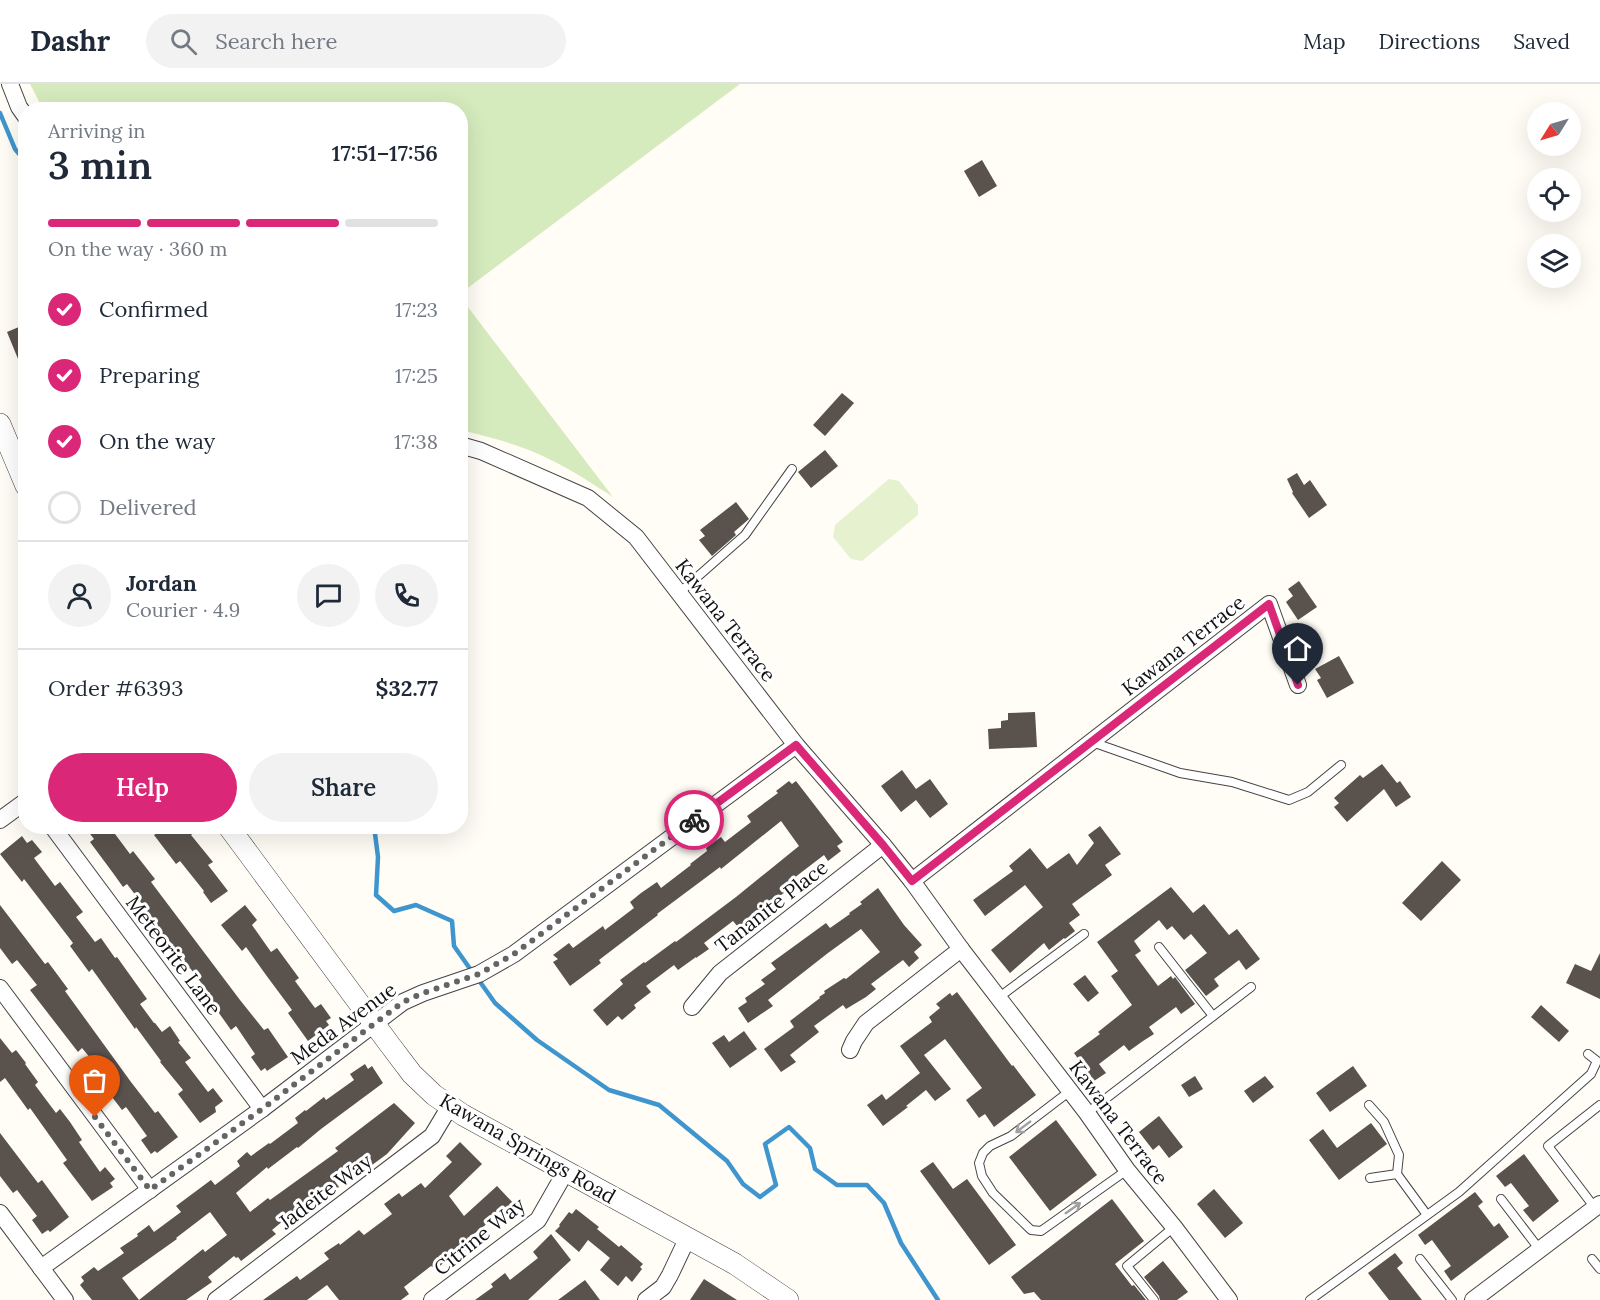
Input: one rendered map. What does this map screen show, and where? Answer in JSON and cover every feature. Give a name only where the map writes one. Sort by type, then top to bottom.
[{"type":"street","points":[[10,84],[18,105]]},
{"type":"street","points":[[0,424],[18,467]]},
{"type":"street","name":"Kawana Terrace","points":[[468,448],[481,451],[588,498],[636,537],[796,745],[912,881],[961,949],[1087,1113],[1127,1170],[1229,1300]]},
{"type":"street","name":"Kawana Terrace","points":[[912,881],[1269,604],[1298,685]]},
{"type":"street","name":"Meda Avenue","points":[[41,1268],[262,1109],[403,1002],[479,974],[499,964],[796,745]]},
{"type":"street","points":[[0,820],[18,807]]},
{"type":"street","name":"Meteorite Lane","points":[[58,834],[262,1109]]},
{"type":"street","name":"Kawana Springs Road","points":[[234,834],[412,1074],[434,1095],[463,1114],[735,1263],[788,1300]]},
{"type":"street","name":"Tananite Place","points":[[692,1007],[720,973],[883,845]]},
{"type":"street","points":[[850,1050],[866,1023],[961,949]]},
{"type":"street","points":[[0,988],[150,1190]]},
{"type":"street","name":"Jadeite Way","points":[[216,1300],[432,1136],[450,1106]]},
{"type":"street","name":"Citrine Way","points":[[432,1300],[538,1220],[566,1171]]},
{"type":"street","points":[[1473,1300],[1598,1206]]},
{"type":"street","points":[[0,1213],[65,1300]]},
{"type":"street","points":[[646,1300],[663,1287],[688,1237]]},
{"type":"lane","points":[[679,592],[745,535],[792,470]]},
{"type":"lane","points":[[1091,742],[1180,773],[1232,782],[1289,800],[1308,792],[1341,765]]},
{"type":"lane","points":[[998,998],[1084,934]]},
{"type":"lane","points":[[1160,947],[1213,1016]]},
{"type":"lane","points":[[1087,1113],[1251,987]]},
{"type":"lane","points":[[1310,1300],[1459,1192],[1591,1074],[1597,1061],[1588,1054]]},
{"type":"lane","points":[[1070,1091],[1011,1136],[990,1146],[983,1153],[979,1164],[982,1176],[993,1193],[1031,1230],[1041,1231],[1127,1170]]},
{"type":"lane","points":[[1369,1105],[1384,1122],[1399,1155],[1396,1174],[1427,1215]]},
{"type":"lane","points":[[1598,1206],[1548,1146],[1600,1105]]},
{"type":"lane","points":[[1370,1178],[1396,1174]]},
{"type":"lane","points":[[1501,1199],[1540,1250]]},
{"type":"lane","points":[[1154,1300],[1127,1266],[1174,1227]]},
{"type":"lane","points":[[1592,1258],[1600,1269]]},
{"type":"lane","points":[[1420,1259],[1452,1300]]},
{"type":"green space","points":[[30,84],[740,84],[468,288],[468,102],[39,102]]},
{"type":"green space","points":[[468,307],[613,497],[558,463],[505,442],[468,432]]},
{"type":"green space","points":[[889,479],[899,481],[918,505],[918,515],[862,561],[851,559],[833,537],[835,525]]},
{"type":"building","points":[[982,160],[997,186],[979,197],[964,171]]},
{"type":"building","points":[[18,327],[18,359],[7,332]]},
{"type":"building","points":[[842,393],[854,403],[825,436],[813,425]]},
{"type":"building","points":[[825,450],[838,466],[811,488],[798,472]]},
{"type":"building","points":[[1297,473],[1304,485],[1310,480],[1327,505],[1309,518],[1292,493],[1287,479]]},
{"type":"building","points":[[736,502],[749,519],[734,532],[736,535],[712,556],[699,540],[705,536],[700,530]]},
{"type":"building","points":[[1299,581],[1317,607],[1298,620],[1286,602],[1293,596],[1288,589]]},
{"type":"building","points":[[1339,656],[1354,683],[1327,698],[1317,680],[1321,678],[1315,669]]},
{"type":"building","points":[[1035,712],[1037,747],[989,749],[988,729],[1001,728],[1001,721],[1008,720],[1008,713]]},
{"type":"building","points":[[1382,764],[1397,783],[1400,781],[1411,797],[1396,807],[1384,789],[1347,822],[1334,807],[1339,803],[1334,798],[1360,775],[1363,778]]},
{"type":"building","points":[[902,770],[916,789],[930,779],[948,804],[930,818],[916,800],[901,812],[881,786]]},
{"type":"building","points":[[789,781],[792,784],[796,781],[843,842],[837,846],[841,851],[828,861],[824,855],[794,878],[798,882],[738,927],[733,921],[704,943],[709,949],[696,958],[678,970],[674,965],[646,986],[651,992],[634,1005],[636,1008],[622,1020],[618,1016],[607,1026],[593,1010],[623,984],[620,980],[676,942],[799,846],[781,821],[721,869],[720,867],[657,914],[599,960],[601,963],[570,986],[553,962],[558,959],[553,955],[569,943],[573,948],[603,926],[605,930],[634,908],[630,902],[641,893],[657,882],[661,888],[691,865],[707,851],[706,848],[721,837],[725,842],[751,822],[747,816],[778,793],[776,791]]},
{"type":"building","points":[[1100,826],[1121,854],[1105,865],[1112,875],[1072,904],[1080,915],[1069,923],[1075,931],[1049,950],[1044,943],[1010,973],[991,950],[1043,907],[1025,885],[985,916],[973,900],[1013,871],[1009,866],[1030,848],[1047,869],[1069,853],[1077,865],[1094,843],[1088,835]]},
{"type":"building","points":[[90,834],[115,834],[130,854],[133,851],[155,879],[151,882],[240,1000],[264,1030],[268,1028],[288,1057],[267,1071],[265,1068],[261,1071],[251,1057],[255,1054],[236,1026],[231,1030],[209,999],[212,997],[190,968],[187,971],[141,912],[146,909],[127,884],[123,887],[90,842],[94,839]]},
{"type":"building","points":[[192,834],[213,862],[208,865],[228,891],[211,903],[180,861],[176,864],[154,835]]},
{"type":"building","points":[[22,836],[27,843],[32,840],[42,852],[34,858],[55,886],[60,882],[83,912],[76,917],[95,942],[101,938],[147,999],[140,1004],[154,1023],[162,1032],[170,1026],[180,1041],[178,1042],[191,1058],[185,1062],[208,1092],[213,1088],[223,1101],[215,1107],[216,1112],[200,1123],[178,1094],[183,1090],[92,969],[89,972],[70,946],[73,943],[24,879],[22,882],[0,854]]},
{"type":"building","points":[[1442,861],[1461,880],[1421,921],[1402,903]]},
{"type":"building","points":[[1171,887],[1193,913],[1204,904],[1229,935],[1237,929],[1260,959],[1246,970],[1239,960],[1214,979],[1219,986],[1206,996],[1185,970],[1207,953],[1191,934],[1184,940],[1172,926],[1167,930],[1159,920],[1134,941],[1141,951],[1135,955],[1158,986],[1171,976],[1173,979],[1175,977],[1195,1004],[1181,1014],[1176,1007],[1149,1027],[1154,1034],[1129,1051],[1124,1045],[1099,1064],[1106,1073],[1094,1081],[1074,1053],[1100,1034],[1098,1032],[1132,1005],[1111,976],[1118,971],[1097,942]]},
{"type":"building","points":[[878,888],[904,925],[922,945],[914,952],[919,958],[909,967],[903,960],[871,984],[876,989],[866,997],[846,1009],[843,1005],[814,1026],[819,1032],[790,1055],[796,1062],[781,1072],[764,1049],[794,1027],[790,1021],[820,998],[825,993],[824,991],[844,978],[846,979],[880,952],[861,929],[768,1000],[773,1006],[748,1023],[738,1008],[747,1002],[745,998],[765,984],[761,980],[776,969],[771,963],[826,923],[830,928],[850,914],[862,904],[860,902]]},
{"type":"building","points":[[0,905],[45,964],[48,962],[68,989],[65,991],[131,1082],[155,1113],[158,1111],[178,1137],[157,1153],[155,1151],[151,1154],[141,1140],[147,1136],[126,1107],[122,1110],[99,1080],[105,1076],[82,1048],[78,1052],[30,990],[37,985],[17,960],[12,964],[0,948]]},
{"type":"building","points":[[245,905],[257,920],[252,925],[271,952],[277,948],[299,978],[295,981],[315,1008],[321,1004],[331,1018],[326,1021],[329,1025],[308,1041],[288,1013],[292,1010],[246,947],[242,951],[221,925]]},
{"type":"building","points":[[1600,953],[1600,999],[1566,983],[1575,964],[1591,971]]},
{"type":"building","points":[[1085,975],[1099,993],[1088,1002],[1073,984]]},
{"type":"building","points":[[957,992],[1036,1095],[994,1127],[985,1114],[979,1118],[966,1100],[982,1088],[945,1039],[924,1055],[951,1089],[935,1101],[926,1090],[883,1126],[867,1105],[882,1094],[886,1100],[920,1073],[900,1046],[932,1022],[929,1017],[940,1008],[936,1004],[950,993],[952,996]]},
{"type":"building","points":[[1541,1005],[1569,1031],[1559,1042],[1531,1017]]},
{"type":"building","points":[[744,1031],[757,1049],[730,1068],[712,1043],[724,1035],[729,1042]]},
{"type":"building","points":[[0,1038],[12,1053],[16,1050],[26,1063],[38,1082],[35,1085],[56,1113],[60,1109],[70,1122],[82,1140],[79,1142],[100,1172],[105,1167],[115,1179],[110,1183],[113,1187],[92,1201],[63,1163],[67,1160],[30,1108],[28,1110],[5,1078],[0,1082]]},
{"type":"building","points":[[365,1064],[368,1069],[372,1066],[383,1083],[298,1148],[268,1169],[267,1167],[236,1193],[250,1212],[338,1151],[335,1148],[394,1103],[415,1123],[387,1154],[368,1168],[361,1159],[334,1180],[339,1187],[304,1212],[300,1207],[272,1230],[276,1234],[241,1261],[234,1256],[208,1277],[212,1282],[186,1300],[92,1300],[80,1285],[84,1281],[81,1277],[94,1267],[98,1271],[124,1253],[120,1248],[149,1225],[154,1232],[181,1212],[176,1206],[211,1180],[215,1185],[240,1166],[237,1161],[247,1152],[251,1156],[298,1123],[295,1118],[324,1097],[326,1100],[354,1080],[350,1074]],"holes":[[[210,1212],[227,1235],[205,1252],[203,1249],[139,1300],[122,1278],[177,1239]]]},
{"type":"building","points":[[1353,1066],[1367,1086],[1330,1112],[1316,1093]]},
{"type":"building","points":[[1195,1076],[1203,1089],[1189,1097],[1181,1085]]},
{"type":"building","points":[[1265,1076],[1274,1087],[1253,1103],[1244,1091]]},
{"type":"building","points":[[1159,1116],[1183,1147],[1169,1158],[1159,1145],[1153,1150],[1139,1132]]},
{"type":"building","points":[[1056,1120],[1097,1175],[1050,1211],[1009,1157]]},
{"type":"building","points":[[1371,1123],[1387,1144],[1339,1180],[1309,1140],[1323,1129],[1337,1148]]},
{"type":"building","points":[[0,1133],[38,1183],[42,1180],[69,1217],[50,1232],[48,1230],[42,1234],[32,1220],[37,1216],[17,1190],[13,1193],[0,1176]]},
{"type":"building","points":[[460,1142],[482,1164],[449,1196],[464,1216],[497,1186],[516,1206],[504,1216],[500,1212],[471,1236],[474,1244],[459,1255],[457,1252],[436,1269],[431,1266],[404,1287],[409,1294],[401,1300],[339,1300],[327,1285],[307,1300],[263,1300],[297,1276],[300,1280],[329,1259],[324,1253],[339,1243],[340,1245],[359,1230],[364,1235],[392,1214],[384,1204],[399,1193],[402,1197],[421,1183],[425,1188],[452,1162],[446,1156]]},
{"type":"building","points":[[1524,1154],[1559,1201],[1533,1222],[1523,1210],[1529,1206],[1511,1183],[1505,1187],[1496,1176]]},
{"type":"building","points":[[933,1162],[953,1189],[967,1179],[1016,1245],[989,1265],[920,1171]]},
{"type":"building","points":[[1214,1189],[1243,1223],[1225,1238],[1197,1204]]},
{"type":"building","points":[[1475,1192],[1483,1202],[1478,1206],[1494,1227],[1499,1223],[1509,1237],[1451,1281],[1444,1271],[1451,1266],[1432,1240],[1425,1245],[1418,1235]]},
{"type":"building","points":[[1112,1199],[1144,1241],[1115,1264],[1146,1300],[1041,1300],[1034,1292],[1024,1294],[1011,1277]]},
{"type":"building","points":[[576,1209],[599,1227],[597,1229],[643,1264],[632,1282],[626,1276],[618,1286],[600,1270],[610,1258],[588,1240],[579,1252],[555,1231],[569,1212],[572,1214]]},
{"type":"building","points":[[551,1234],[571,1260],[528,1300],[475,1300],[493,1287],[491,1284],[505,1273],[510,1280],[538,1258],[533,1252]]},
{"type":"building","points":[[1395,1253],[1403,1263],[1397,1268],[1422,1300],[1389,1300],[1368,1273]]},
{"type":"building","points":[[1163,1261],[1188,1292],[1177,1300],[1160,1300],[1144,1277]]},
{"type":"building","points":[[704,1279],[737,1300],[690,1300]]},
{"type":"building","points":[[585,1280],[600,1300],[558,1300]]},
{"type":"waterway","points":[[0,113],[18,153]]},
{"type":"waterway","points":[[375,834],[378,857],[376,895],[394,911],[416,905],[452,921],[454,946],[473,973]]},
{"type":"waterway","points":[[478,979],[495,1003],[537,1040],[609,1090],[659,1105],[727,1161],[743,1184],[760,1197],[776,1185],[765,1144],[789,1127],[810,1148],[815,1169],[837,1185],[867,1185],[884,1203],[901,1243],[938,1300]]},
{"type":"way so far","points":[[95,1117],[150,1190],[403,1002],[479,974],[499,964],[694,820]]},
{"type":"route","points":[[694,820],[796,745],[912,881],[1269,604],[1298,685]]}]
